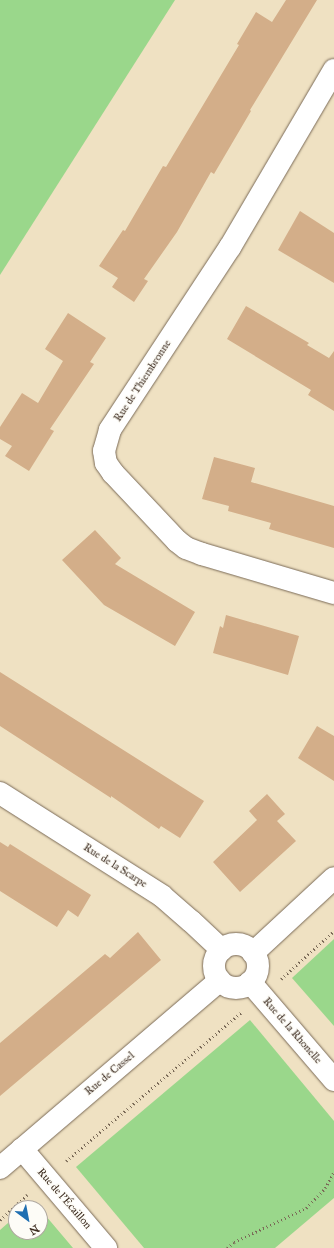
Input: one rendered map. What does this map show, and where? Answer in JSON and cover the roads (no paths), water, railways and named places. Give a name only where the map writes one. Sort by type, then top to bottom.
[{"type":"street","name":"Rue de Thiembronne","points":[[334,70],[226,253],[110,430],[104,451],[106,462],[113,473],[177,541],[186,548],[334,593]]},
{"type":"street","name":"Rue de la Scarpe","points":[[0,793],[162,896],[222,950]]},
{"type":"street","points":[[253,952],[334,878]]},
{"type":"street","points":[[236,945],[243,946],[253,952],[257,960],[258,968],[256,976],[256,989],[245,986],[236,988],[227,986],[220,980],[214,967],[216,957],[222,950],[228,946],[236,945]]},
{"type":"street","name":"Rue de Cassel","points":[[0,1168],[220,980]]},
{"type":"street","name":"Rue de la Rhonelle","points":[[256,989],[334,1080]]},
{"type":"street","name":"Rue de l'Écaillon","points":[[22,1149],[106,1248]]}]
